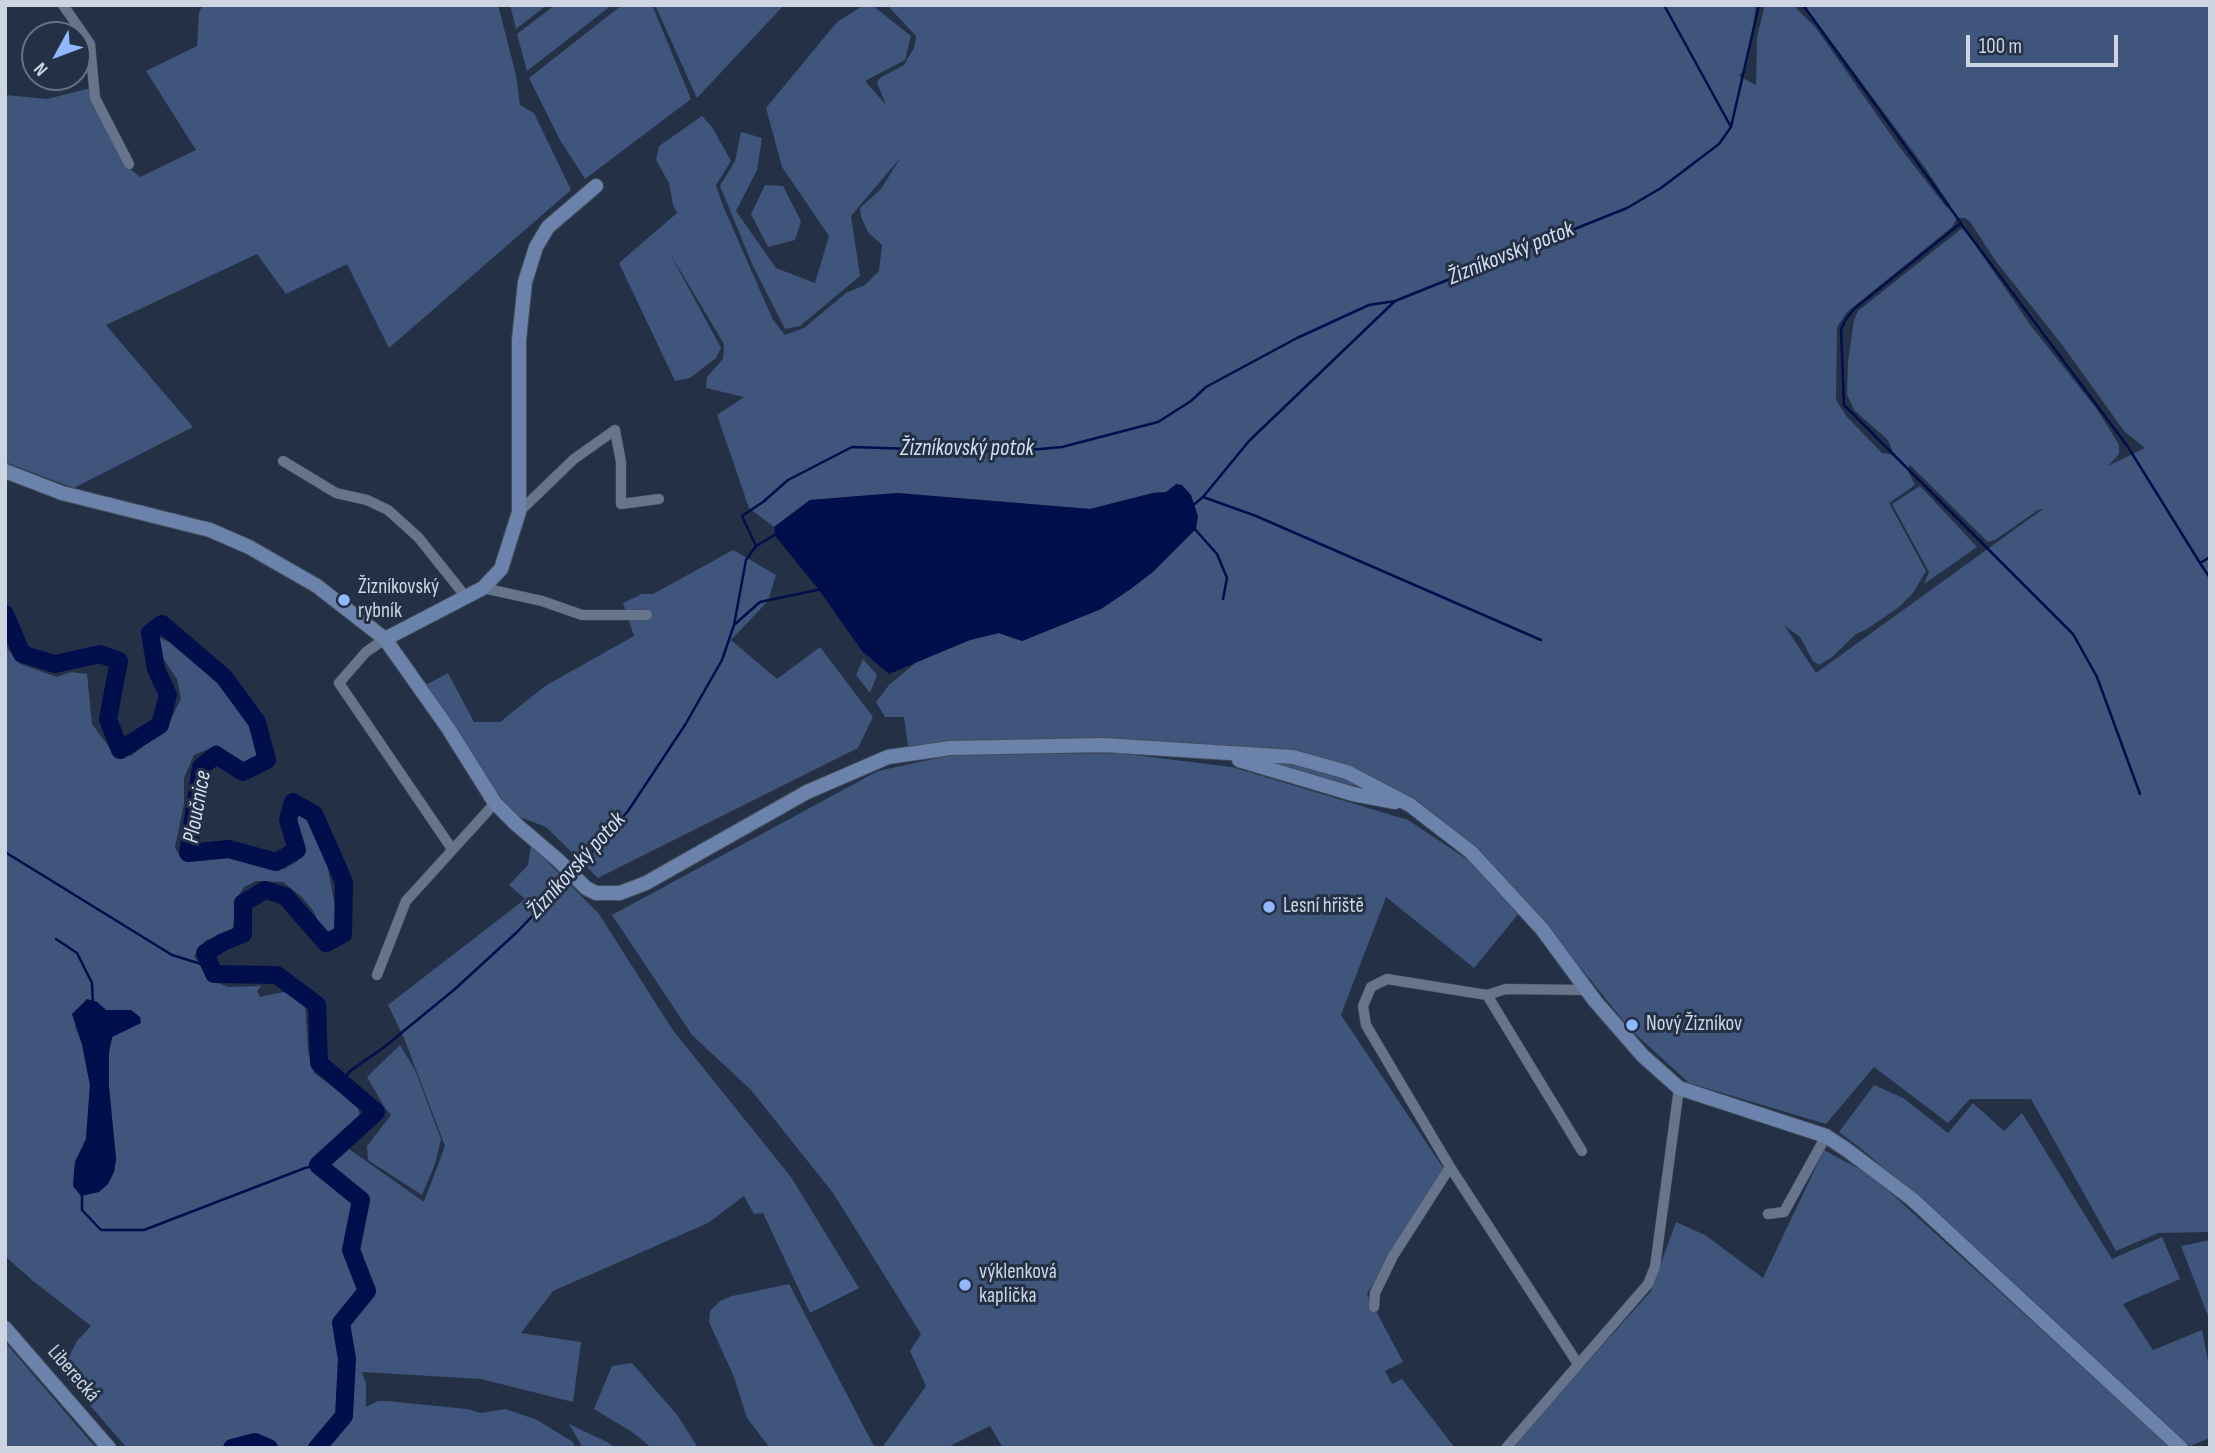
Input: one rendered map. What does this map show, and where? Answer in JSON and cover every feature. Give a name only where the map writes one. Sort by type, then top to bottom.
[{"type":"street","points":[[62,5],[90,44],[94,98],[129,164]]},
{"type":"street","points":[[452,849],[339,683],[366,652],[482,588],[501,569],[519,513],[519,340],[525,282],[536,247],[548,227],[596,186]]},
{"type":"street","points":[[519,513],[574,459],[615,430],[621,462],[621,504],[659,499]]},
{"type":"street","points":[[283,461],[336,493],[367,500],[388,510],[418,537],[466,597]]},
{"type":"street","points":[[5,471],[62,494],[210,530],[249,547],[317,586],[386,639],[448,728],[495,803],[586,888],[596,893],[620,893],[654,878],[807,792],[888,757],[950,748],[1104,745],[1217,753],[1353,794],[1410,805],[1472,852],[1542,929],[1587,990],[1643,1056],[1679,1088],[1826,1136],[1912,1199],[2181,1448]]},
{"type":"street","points":[[482,588],[542,601],[582,615],[647,615]]},
{"type":"street","points":[[377,975],[406,901],[495,803]]},
{"type":"street","points":[[1578,1364],[1450,1167],[1366,1025],[1363,1006],[1371,988],[1387,979],[1487,995],[1506,989],[1587,990]]},
{"type":"street","points":[[1487,995],[1582,1151]]},
{"type":"street","points":[[1506,1448],[1648,1284],[1656,1267],[1679,1088]]},
{"type":"street","points":[[1768,1214],[1784,1212],[1826,1136]]},
{"type":"street","points":[[1374,1307],[1375,1293],[1393,1256],[1450,1167]]},
{"type":"street","name":"Liberecká","points":[[5,1328],[109,1448]]},
{"type":"shaded area","points":[[203,5],[498,5],[516,75],[520,105],[534,113],[571,190],[389,348],[347,264],[286,294],[257,254],[106,325],[193,427],[74,488],[5,462],[5,95],[47,99],[79,91],[91,91],[91,88],[128,167],[140,177],[196,150],[146,71],[197,46],[199,12]]},
{"type":"shaded area","points":[[510,5],[547,5],[516,29]]},
{"type":"shaded area","points":[[555,5],[612,5],[527,71],[517,34]]},
{"type":"shaded area","points":[[622,5],[652,5],[691,99],[585,179],[560,140],[529,78]]},
{"type":"shaded area","points":[[655,5],[784,5],[697,98]]},
{"type":"shaded area","points":[[864,5],[872,5],[911,36],[905,60],[865,81],[886,105],[877,83],[880,78],[904,65],[914,48],[916,36],[887,5],[1756,5],[1746,67],[1739,76],[1756,85],[1757,37],[1765,5],[1793,5],[1816,28],[1898,145],[1947,208],[1950,205],[1926,169],[1804,5],[2210,5],[2210,1232],[2158,1233],[2116,1251],[2031,1099],[1970,1099],[1948,1123],[1874,1067],[1826,1124],[1689,1083],[1630,1029],[1546,925],[1475,847],[1414,798],[1349,768],[1294,753],[908,746],[904,717],[885,717],[876,702],[889,685],[919,660],[970,640],[999,633],[1022,641],[1101,609],[1132,588],[1166,492],[1090,509],[897,493],[810,500],[774,527],[749,508],[717,415],[744,397],[706,388],[707,377],[723,359],[724,344],[668,250],[721,348],[716,358],[690,378],[675,381],[619,263],[677,213],[669,183],[656,160],[659,146],[702,116],[712,127],[731,161],[716,185],[723,206],[773,320],[785,335],[804,328],[846,293],[865,285],[879,271],[882,245],[868,232],[860,208],[881,189],[901,157],[851,216],[860,276],[800,326],[785,329],[753,266],[720,186],[735,161],[741,132],[762,138],[757,170],[736,211],[776,268],[815,283],[829,236],[782,167],[766,108],[837,22]],"holes":[[[1957,218],[1965,218],[1971,223],[1995,260],[2063,346],[2124,431],[2145,448],[2108,466],[2119,454],[2119,445],[2110,430],[2096,408],[2031,326],[1965,230],[1961,229],[1858,311],[1854,320],[1847,394],[1854,410],[1888,440],[1894,455],[1882,453],[1847,417],[1836,400],[1837,327],[1847,312],[1952,227]],[[1910,465],[1988,542],[2043,509],[1816,673],[1784,625],[1800,637],[1813,661],[1819,665],[1831,658],[1856,634],[1899,607],[1913,593],[1926,571],[1889,503],[1915,485],[1907,469]]]},
{"type":"shaded area","points":[[765,185],[783,186],[801,221],[795,240],[768,247],[751,214]]},
{"type":"shaded area","points":[[1176,484],[1182,485],[1191,495],[1198,516],[1196,529],[1153,572],[1101,609],[1022,641],[999,633],[970,640],[889,674],[862,651],[819,590],[776,537],[774,527],[810,500],[897,493],[1090,509],[1166,492]]},
{"type":"shaded area","points":[[1920,486],[1977,547],[1924,584],[1929,572],[1892,504]]},
{"type":"shaded area","points":[[733,550],[776,575],[768,601],[731,640],[777,679],[820,647],[873,717],[858,748],[598,878],[546,827],[507,812],[422,687],[448,673],[474,722],[500,722],[545,686],[634,636],[623,603],[642,594],[653,594]]},
{"type":"shaded area","points":[[158,637],[178,646],[245,707],[260,762],[256,765],[240,762],[218,745],[194,755],[184,778],[184,804],[175,847],[178,853],[191,861],[245,857],[275,869],[284,869],[298,861],[302,847],[294,814],[302,812],[323,842],[338,922],[331,937],[325,938],[314,912],[302,897],[283,882],[256,881],[244,887],[236,900],[232,934],[206,940],[194,956],[209,980],[229,987],[261,986],[257,991],[260,997],[288,991],[305,1001],[308,1051],[314,1073],[357,1105],[361,1118],[344,1140],[339,1142],[424,1202],[445,1146],[404,1038],[388,1005],[525,899],[509,885],[528,865],[531,845],[599,914],[672,1029],[791,1177],[859,1288],[810,1313],[763,1213],[754,1214],[744,1196],[708,1223],[553,1291],[521,1333],[581,1342],[573,1402],[481,1379],[362,1372],[366,1384],[366,1407],[378,1401],[387,1401],[467,1409],[481,1413],[506,1409],[537,1420],[573,1442],[576,1448],[127,1448],[61,1372],[77,1341],[91,1326],[5,1256],[5,646],[20,664],[57,677],[71,672],[87,674],[92,724],[115,755],[131,756],[167,727],[181,699],[177,679],[162,657]],"holes":[[[87,1000],[97,1002],[106,1010],[131,1010],[112,1038],[109,1052],[109,1087],[116,1159],[114,1172],[73,1186],[75,1162],[86,1139],[90,1085],[82,1044],[75,1026]]]},
{"type":"shaded area","points":[[863,659],[877,675],[870,693],[856,675]]},
{"type":"shaded area","points":[[1118,753],[1232,767],[1408,820],[1468,860],[1520,912],[1474,968],[1386,897],[1341,1015],[1444,1169],[1367,1294],[1403,1362],[1385,1371],[1392,1384],[1402,1379],[1455,1448],[1003,1448],[990,1426],[946,1448],[884,1448],[926,1386],[910,1351],[921,1334],[833,1193],[751,1090],[692,1035],[612,915],[878,771],[951,755]]},
{"type":"shaded area","points":[[1268,763],[1296,764],[1342,778],[1366,789]]},
{"type":"shaded area","points":[[87,999],[97,1002],[106,1010],[131,1010],[140,1017],[141,1023],[112,1037],[109,1052],[109,1087],[116,1159],[114,1172],[108,1184],[99,1192],[81,1196],[73,1186],[75,1162],[86,1139],[90,1085],[82,1044],[72,1014]]},
{"type":"shaded area","points":[[400,1045],[415,1070],[441,1139],[435,1164],[422,1195],[368,1160],[367,1146],[391,1115],[367,1077]]},
{"type":"shaded area","points":[[1874,1085],[1903,1098],[1948,1133],[1973,1103],[2004,1131],[2022,1113],[2112,1259],[2162,1237],[2180,1279],[2123,1304],[2153,1350],[2202,1330],[2210,1371],[2210,1438],[2190,1446],[1986,1257],[1839,1132]]},
{"type":"shaded area","points":[[1824,1150],[1872,1176],[2169,1448],[1511,1448],[1651,1291],[1676,1222],[1705,1235],[1763,1278]]},
{"type":"shaded area","points":[[2210,1240],[2210,1321],[2181,1246]]},
{"type":"shaded area","points":[[789,1284],[875,1448],[770,1448],[747,1418],[734,1377],[709,1322],[710,1311],[720,1301],[732,1296]]},
{"type":"shaded area","points":[[5,1342],[96,1448],[5,1448]]},
{"type":"shaded area","points":[[632,1363],[678,1416],[698,1448],[652,1448],[632,1432],[594,1409],[612,1366]]},
{"type":"shaded area","points":[[569,1424],[607,1442],[617,1448],[583,1448]]},
{"type":"waterway","points":[[1664,5],[1731,127]]},
{"type":"waterway","name":"Žizníkovský potok","points":[[575,871],[628,811],[685,725],[722,660],[734,625],[746,560],[756,546],[742,516],[788,480],[852,447],[1006,452],[1062,447],[1158,422],[1191,401],[1206,387],[1297,338],[1369,305],[1395,301],[1627,208],[1661,188],[1719,144],[1731,127],[1759,5]]},
{"type":"waterway","points":[[1803,5],[1961,223],[1854,309],[1846,319],[1841,329],[1844,405],[2073,634],[2097,677],[2140,794]]},
{"type":"waterway","points":[[1961,224],[2128,447],[2200,563],[2210,557]]},
{"type":"waterway","points":[[1191,507],[1203,497],[1249,441],[1395,301]]},
{"type":"waterway","points":[[1203,497],[1256,516],[1541,640]]},
{"type":"waterway","points":[[1193,527],[1217,554],[1227,578],[1223,599]]},
{"type":"waterway","points":[[758,545],[776,534]]},
{"type":"waterway","points":[[2200,563],[2210,578]]},
{"type":"waterway","points":[[734,625],[760,602],[822,589]]},
{"type":"waterway","name":"Ploučnice","points":[[5,614],[22,654],[55,664],[100,654],[119,661],[108,719],[120,750],[160,725],[168,695],[156,669],[150,633],[162,624],[224,677],[257,722],[267,760],[243,772],[216,755],[201,767],[188,853],[229,849],[276,862],[297,850],[288,820],[293,802],[314,814],[344,882],[343,934],[326,943],[285,896],[265,890],[243,903],[243,934],[205,953],[214,974],[277,975],[317,1005],[319,1063],[376,1112],[318,1165],[361,1200],[351,1250],[367,1291],[341,1323],[347,1359],[344,1416],[317,1448]]},
{"type":"waterway","points":[[5,852],[172,955],[211,967]]},
{"type":"waterway","name":"Žizníkovský potok","points":[[342,1082],[350,1071],[383,1048],[455,989],[516,933],[568,879]]},
{"type":"waterway","points":[[56,939],[77,953],[92,983],[93,1004]]},
{"type":"waterway","points":[[82,1193],[82,1210],[101,1230],[144,1230],[318,1165]]},
{"type":"waterway","name":"Ploučnice","points":[[232,1448],[255,1442],[269,1448]]},
{"type":"place","name":"Žizníkovský rybník","points":[[344,600]]},
{"type":"place","name":"Lesní hřiště","points":[[1269,907]]},
{"type":"place","name":"Nový Žizníkov","points":[[1632,1025]]},
{"type":"place","name":"výklenková kaplička","points":[[965,1285]]}]
